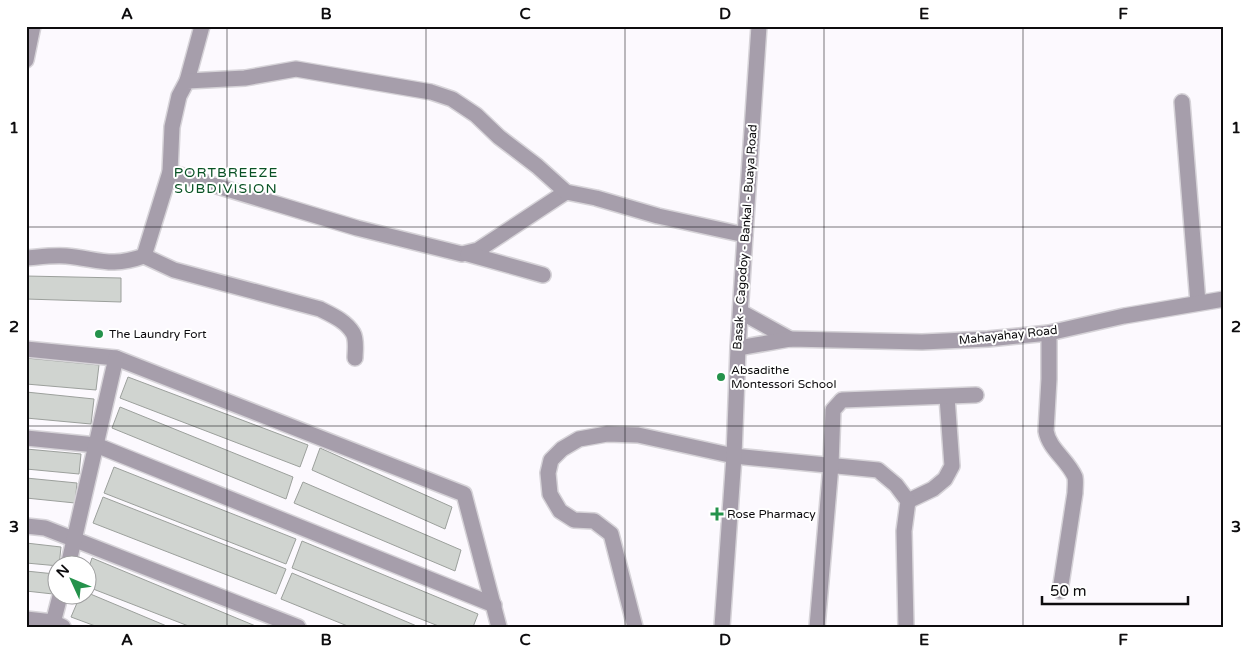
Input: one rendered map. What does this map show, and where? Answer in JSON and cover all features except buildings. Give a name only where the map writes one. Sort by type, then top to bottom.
[{"type":"street","points":[[26,60],[33,26]]},
{"type":"street","points":[[144,256],[170,172],[172,128],[179,96],[187,81],[202,26]]},
{"type":"street","name":"Basak - Cagodoy - Bankal - Buaya Road","points":[[722,627],[759,26]]},
{"type":"street","points":[[187,81],[245,78],[296,69],[431,92],[452,100],[476,115],[499,137],[537,166],[566,192],[596,198],[658,216],[745,235]]},
{"type":"street","points":[[1182,102],[1198,303]]},
{"type":"street","points":[[170,172],[357,228],[457,254],[468,254],[543,275]]},
{"type":"street","points":[[468,254],[478,250],[566,192]]},
{"type":"street","points":[[26,258],[64,256],[118,263],[128,262],[144,256],[166,268],[320,309],[338,318],[354,334],[355,358]]},
{"type":"street","name":"Mahayahay Road","points":[[738,348],[790,339],[922,342],[988,339],[1049,333],[1124,316],[1224,299]]},
{"type":"street","name":"Mahayahay Road","points":[[741,312],[790,339]]},
{"type":"street","points":[[1049,333],[1050,379],[1047,438],[1076,479],[1060,591]]},
{"type":"street","points":[[26,349],[116,358],[464,494],[499,627]]},
{"type":"street","points":[[71,556],[116,358]]},
{"type":"street","points":[[817,627],[831,465],[833,410],[842,400],[976,395]]},
{"type":"street","points":[[908,501],[933,489],[945,479],[952,466],[946,397]]},
{"type":"street","points":[[635,627],[611,534],[594,521],[574,520],[560,511],[550,494],[548,473],[551,460],[562,449],[579,440],[607,434],[638,435],[734,456],[878,470],[896,485],[908,501],[904,531],[906,627]]},
{"type":"street","points":[[26,438],[96,445],[494,605]]},
{"type":"street","points":[[26,526],[45,528],[75,539],[298,627]]},
{"type":"street","points":[[26,620],[56,625],[59,606]]},
{"type":"place","name":"The Laundry Fort","points":[[99,334]]},
{"type":"place","name":"Absadithe Montessori School","points":[[721,377]]},
{"type":"place","name":"Rose Pharmacy","points":[[717,514]]},
{"type":"district","name":"PORTBREEZE SUBDIVISION","points":[[226,180]]}]
